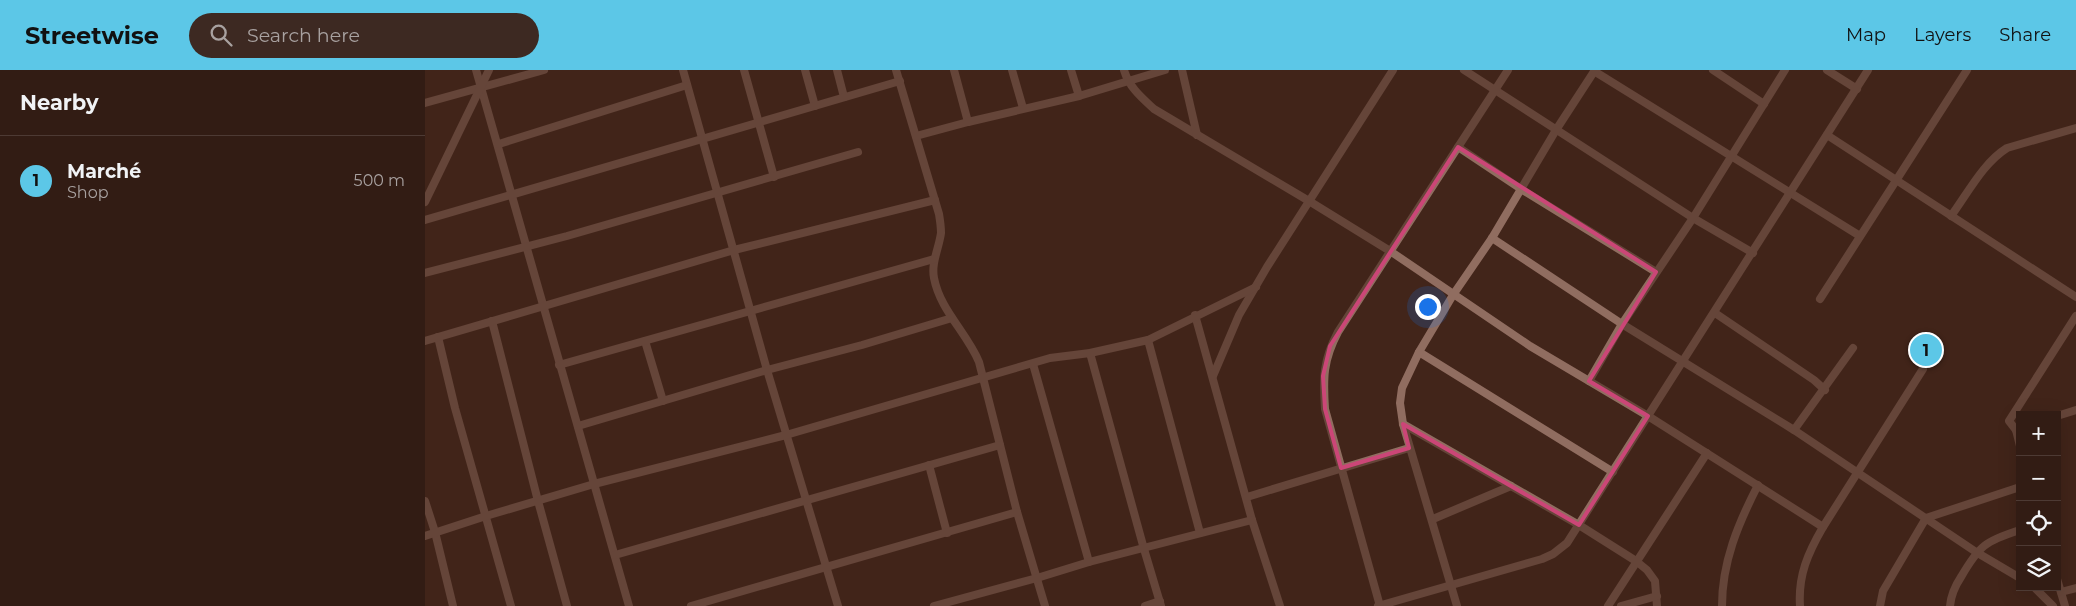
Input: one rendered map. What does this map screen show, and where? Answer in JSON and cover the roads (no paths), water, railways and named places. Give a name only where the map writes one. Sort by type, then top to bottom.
[{"type":"street","points":[[476,70],[499,144],[559,365],[629,606]]},
{"type":"street","points":[[425,202],[489,70]]},
{"type":"street","points":[[425,104],[544,70]]},
{"type":"street","points":[[683,70],[767,370],[838,606]]},
{"type":"street","points":[[744,70],[774,177]]},
{"type":"street","points":[[805,70],[815,106]]},
{"type":"street","points":[[837,70],[844,97]]},
{"type":"street","points":[[897,70],[935,200],[941,231],[934,259],[933,277],[937,290],[952,318],[976,354],[1017,512],[1045,606]]},
{"type":"street","points":[[954,70],[968,122]]},
{"type":"street","points":[[1012,70],[1023,108]]},
{"type":"street","points":[[1071,70],[1079,96]]},
{"type":"street","points":[[1124,70],[1127,81],[1138,95],[1154,109],[1390,251],[1530,346],[1648,416],[1823,527]]},
{"type":"street","points":[[916,136],[1023,108],[1079,96],[1165,70]]},
{"type":"street","points":[[1183,70],[1197,135]]},
{"type":"street","points":[[1213,376],[1239,315],[1393,70]]},
{"type":"street","points":[[1464,70],[1693,218],[1753,253]]},
{"type":"street","points":[[1508,70],[1338,332],[1325,360],[1323,376],[1325,409],[1379,606],[1553,554],[1567,542],[1791,194],[1868,70]]},
{"type":"street","points":[[1457,606],[1433,519],[1409,448],[1400,404],[1402,388],[1419,352],[1453,294],[1492,238],[1594,70],[1859,236]]},
{"type":"street","points":[[1713,70],[1764,104]]},
{"type":"street","points":[[1589,380],[1622,324],[1693,218],[1785,70]]},
{"type":"street","points":[[1827,70],[1857,89]]},
{"type":"street","points":[[1819,299],[1967,70]]},
{"type":"street","points":[[425,220],[900,80]]},
{"type":"street","points":[[499,144],[687,84]]},
{"type":"street","points":[[1951,216],[1989,162],[1998,154],[2007,148],[2076,128]]},
{"type":"street","points":[[1827,135],[2076,297]]},
{"type":"street","points":[[1458,147],[1656,272]]},
{"type":"street","points":[[425,273],[527,247],[858,152]]},
{"type":"street","points":[[425,341],[734,250],[935,200]]},
{"type":"street","points":[[1492,238],[1622,324],[1794,430],[1976,552],[2016,576]]},
{"type":"street","points":[[559,365],[934,259]]},
{"type":"street","points":[[425,536],[594,484],[786,435],[1064,355],[1090,353],[1148,340],[1195,315],[1256,287]]},
{"type":"street","points":[[1715,313],[1814,380],[1825,390]]},
{"type":"street","points":[[1195,315],[1252,520],[1280,606]]},
{"type":"street","points":[[2016,427],[2009,421],[2076,316]]},
{"type":"street","points":[[578,426],[767,370],[862,346],[952,318]]},
{"type":"street","points":[[492,321],[506,380],[525,446],[537,501],[567,606]]},
{"type":"street","points":[[439,337],[455,408],[511,606]]},
{"type":"street","points":[[1148,340],[1200,533]]},
{"type":"street","points":[[645,341],[663,401]]},
{"type":"street","points":[[1794,430],[1825,390],[1853,348]]},
{"type":"street","points":[[1419,352],[1613,472]]},
{"type":"street","points":[[1090,353],[1161,604],[1145,606]]},
{"type":"street","points":[[1033,364],[1089,562]]},
{"type":"street","points":[[1800,606],[1799,586],[1803,568],[1823,527],[1923,369]]},
{"type":"street","points":[[2061,415],[2076,410]]},
{"type":"street","points":[[1403,424],[1579,525],[1636,562],[1647,570],[1655,581],[1657,606]]},
{"type":"street","points":[[615,555],[1000,445]]},
{"type":"street","points":[[1247,497],[1409,448]]},
{"type":"street","points":[[1608,606],[1707,454]]},
{"type":"street","points":[[929,465],[947,533]]},
{"type":"street","points":[[1433,519],[1511,486]]},
{"type":"street","points":[[1722,606],[1723,576],[1728,556],[1740,520],[1758,486]]},
{"type":"street","points":[[1880,606],[1883,591],[1926,518],[2016,488]]},
{"type":"street","points":[[425,500],[453,606]]},
{"type":"street","points":[[691,606],[707,604],[1017,512]]},
{"type":"street","points":[[934,606],[1089,562],[1252,520]]},
{"type":"street","points":[[1951,606],[1955,586],[1976,552],[1991,541],[2016,532]]},
{"type":"street","points":[[2065,606],[2061,592],[2076,588]]},
{"type":"street","points":[[2038,591],[2053,606]]},
{"type":"street","points":[[1621,606],[1657,596]]},
{"type":"place","name":"Marché","points":[[1926,350]]}]
